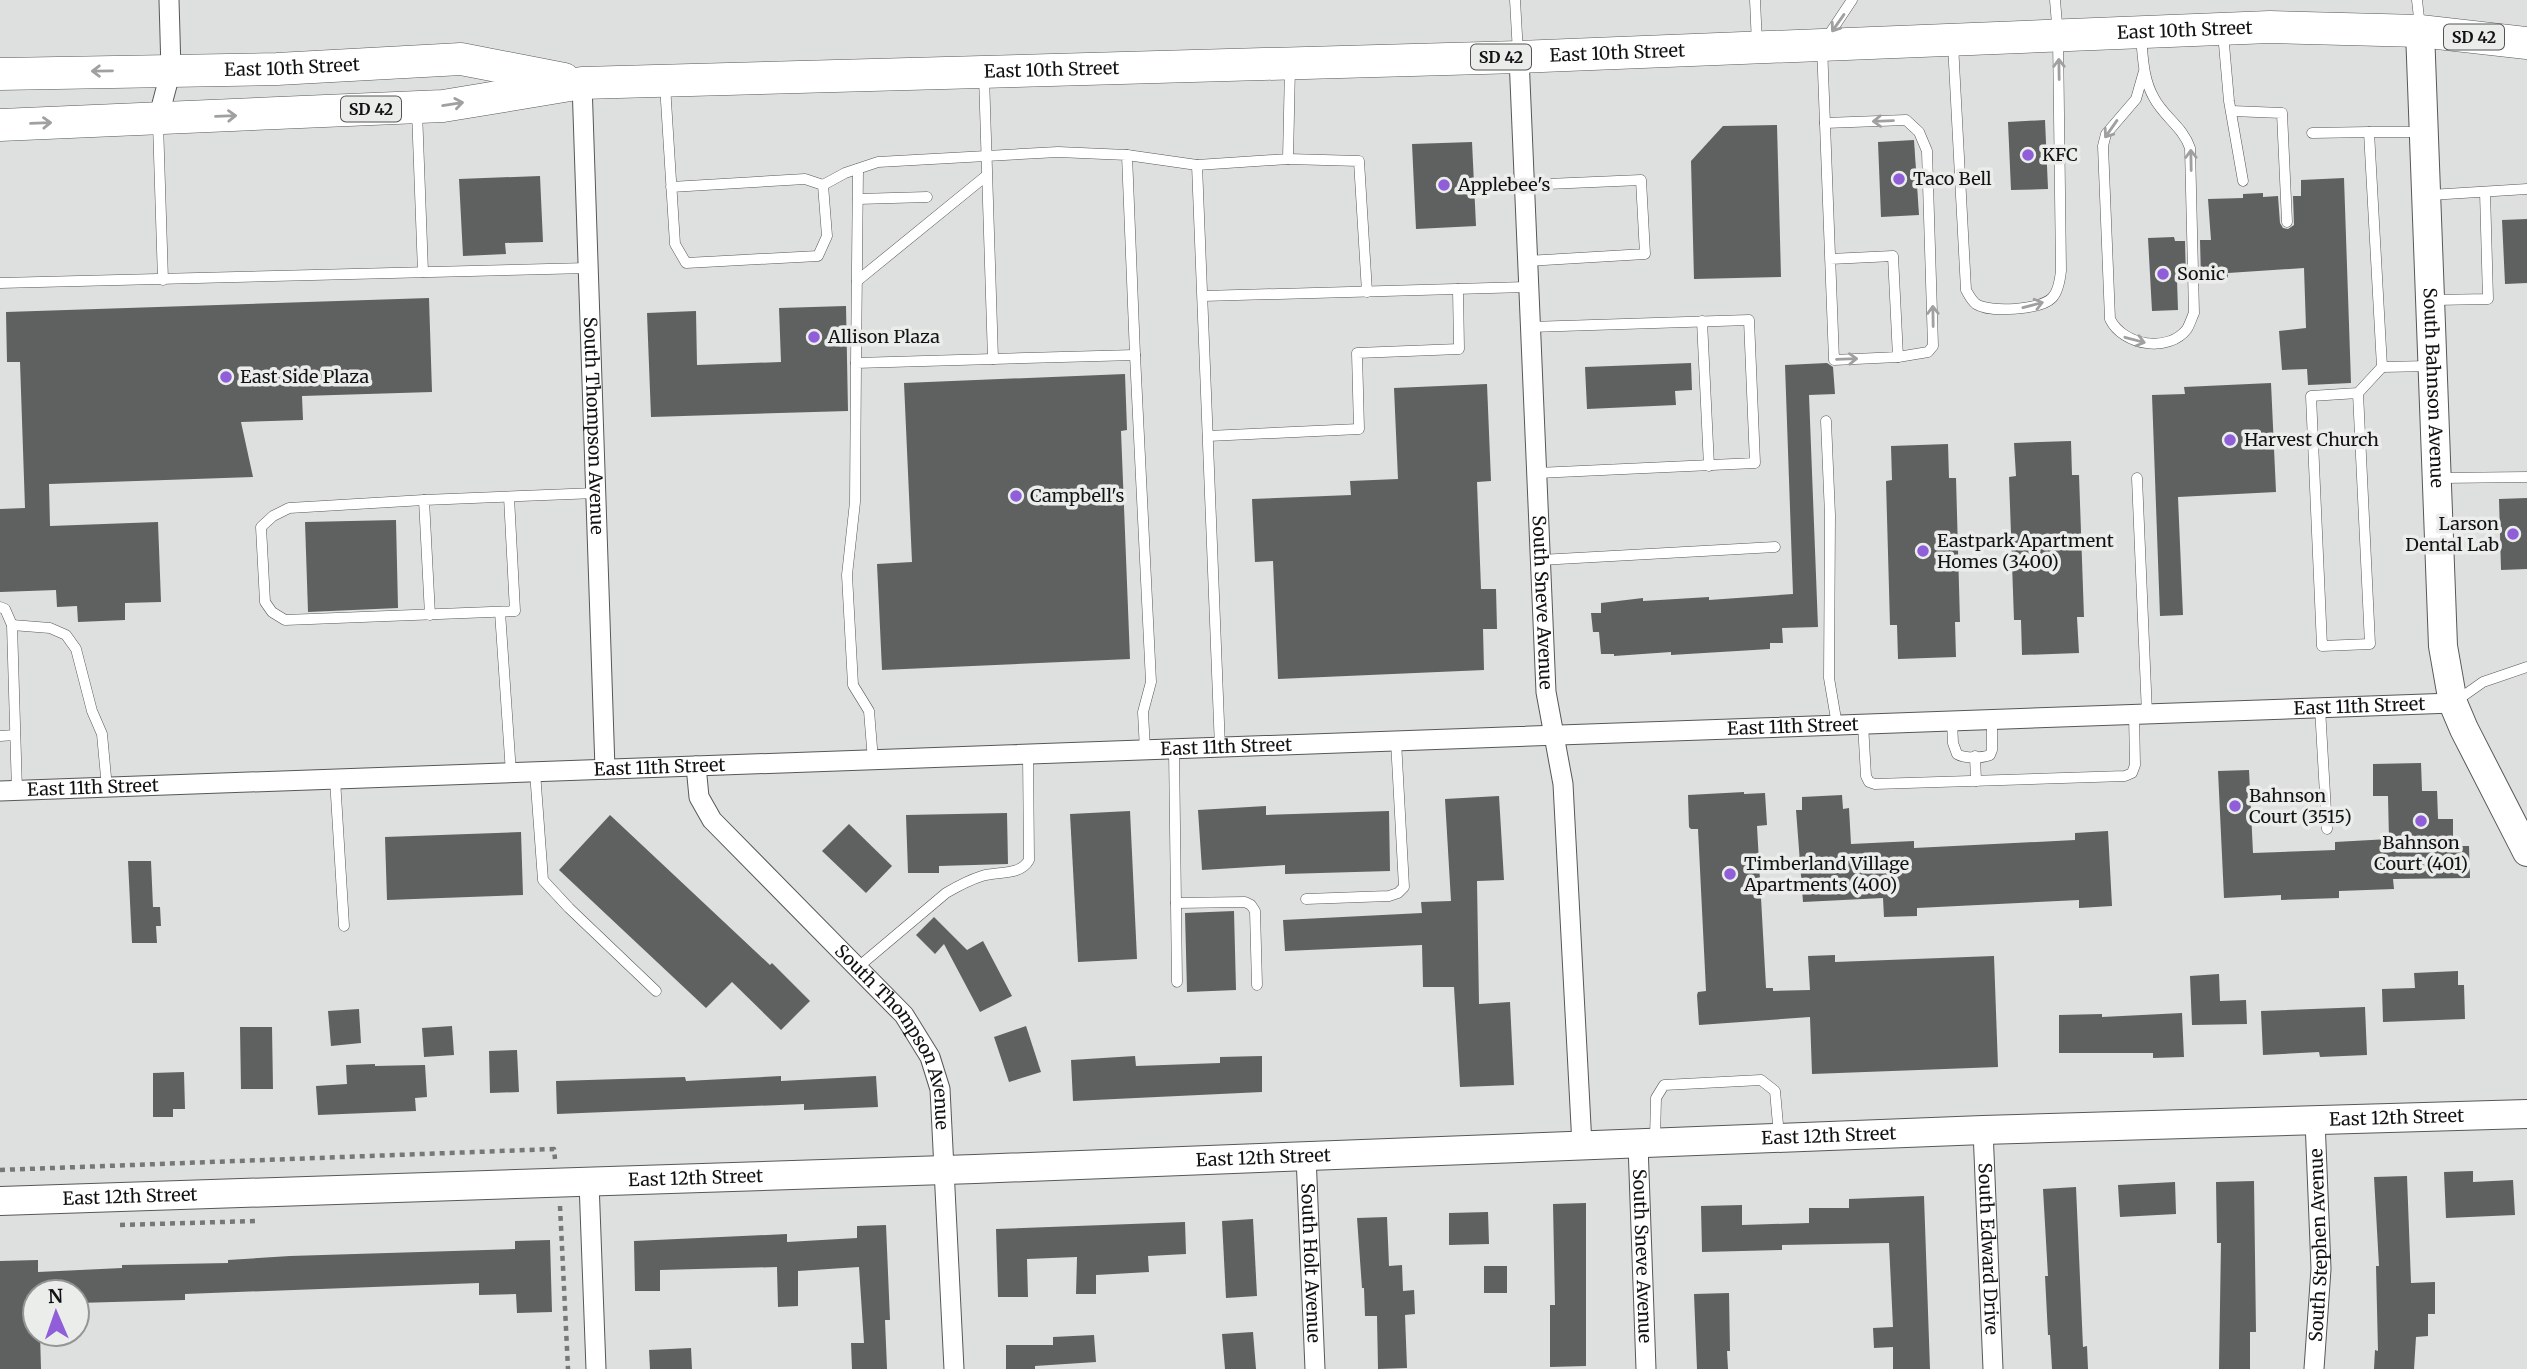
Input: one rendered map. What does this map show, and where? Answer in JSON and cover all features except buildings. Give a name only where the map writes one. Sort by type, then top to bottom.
[{"type":"main road","name":"East 10th Street","points":[[0,124],[443,106],[582,83],[1518,57],[2223,29],[2331,27],[2420,32],[2527,43]]},
{"type":"main road","name":"East 10th Street","points":[[0,74],[277,69],[461,59],[582,83]]},
{"type":"street","points":[[158,119],[171,70],[169,0]]},
{"type":"street","name":"South Bahnson Avenue","points":[[2420,32],[2442,625],[2453,703],[2527,852]]},
{"type":"street","name":"South Sneve Avenue","points":[[1518,57],[1546,692],[1563,784],[1582,1145]]},
{"type":"street","name":"South Thompson Avenue","points":[[582,83],[605,769]]},
{"type":"street","name":"East 11th Street","points":[[8,791],[2453,703]]},
{"type":"street","name":"South Thompson Avenue","points":[[696,766],[699,797],[712,820],[904,1015],[930,1057],[940,1089],[954,1369]]},
{"type":"street","name":"East 12th Street","points":[[0,1201],[946,1170],[1983,1130],[2527,1114]]},
{"type":"street","name":"South Stephen Avenue","points":[[2314,1369],[2321,1269],[2315,1120]]},
{"type":"street","name":"South Edward Drive","points":[[1983,1130],[1993,1369]]},
{"type":"street","name":"South Sneve Avenue","points":[[1646,1369],[1647,1144]]},
{"type":"street","name":"South Holt Avenue","points":[[1306,1156],[1315,1369]]},
{"type":"street","points":[[589,1182],[596,1369]]},
{"type":"lane","points":[[1515,0],[1518,57]]},
{"type":"lane","points":[[1755,0],[1757,48]]},
{"type":"lane","points":[[1825,123],[1906,120],[1919,131],[1927,150],[1933,346],[1928,352],[1898,357],[1835,360],[1830,259],[1822,45],[1852,0]]},
{"type":"lane","points":[[1953,40],[1965,271],[1969,297],[1984,308],[2033,308],[2052,298],[2059,284],[2062,252],[2059,36],[2055,0]]},
{"type":"lane","points":[[2417,0],[2420,32]]},
{"type":"lane","points":[[2223,29],[2229,101],[2243,181]]},
{"type":"lane","points":[[2140,33],[2144,71],[2154,98],[2187,137],[2190,148],[2194,313],[2188,328],[2176,338],[2162,343],[2136,341],[2122,336],[2110,319],[2102,146],[2106,134],[2136,99],[2144,71]]},
{"type":"lane","points":[[1288,159],[1290,63]]},
{"type":"lane","points":[[984,72],[993,359]]},
{"type":"lane","points":[[664,80],[675,244],[686,263],[818,256],[827,236],[823,185]]},
{"type":"lane","points":[[416,107],[423,272]]},
{"type":"lane","points":[[2232,111],[2282,113],[2287,222]]},
{"type":"lane","points":[[158,119],[163,280]]},
{"type":"lane","points":[[2358,393],[2370,644],[2322,646],[2311,396],[2358,393],[2382,367],[2369,132]]},
{"type":"lane","points":[[2312,133],[2424,132]]},
{"type":"lane","points":[[671,187],[805,179],[823,185],[878,162],[1058,152],[1127,155],[1197,165],[1288,159],[1359,161],[1367,292]]},
{"type":"lane","points":[[1127,155],[1151,682],[1143,712],[1145,750]]},
{"type":"lane","points":[[1197,165],[1220,748]]},
{"type":"lane","points":[[858,169],[855,502],[847,575],[853,685],[870,711],[873,760]]},
{"type":"lane","points":[[857,281],[986,176]]},
{"type":"lane","points":[[1524,185],[1641,180],[1645,254],[1527,261]]},
{"type":"lane","points":[[2426,195],[2527,189]]},
{"type":"lane","points":[[2430,300],[2488,299],[2485,191]]},
{"type":"lane","points":[[858,199],[926,197]]},
{"type":"lane","points":[[1830,259],[1893,256],[1898,357]]},
{"type":"lane","points":[[0,283],[588,268]]},
{"type":"lane","points":[[1203,296],[1528,287]]},
{"type":"lane","points":[[1208,436],[1359,429],[1357,353],[1459,349],[1458,289]]},
{"type":"lane","points":[[1530,327],[1749,320],[1755,463],[1536,473]]},
{"type":"lane","points":[[1702,321],[1709,466]]},
{"type":"lane","points":[[856,363],[1135,355]]},
{"type":"lane","points":[[2382,367],[2432,366]]},
{"type":"lane","points":[[1826,421],[1830,515],[1829,678],[1838,725]]},
{"type":"lane","points":[[2436,478],[2527,477]]},
{"type":"lane","points":[[1863,724],[1866,776],[1869,782],[1875,784],[2125,776],[2132,773],[2141,714],[2137,478]]},
{"type":"lane","points":[[509,498],[515,611],[285,620],[272,612],[265,602],[261,527],[273,516],[289,508],[596,493]]},
{"type":"lane","points":[[424,500],[429,615]]},
{"type":"lane","points":[[1540,560],[1775,547]]},
{"type":"lane","points":[[0,607],[5,609],[12,625],[15,736],[8,791]]},
{"type":"lane","points":[[500,612],[511,773]]},
{"type":"lane","points":[[12,625],[50,628],[66,635],[76,649],[92,711],[102,734],[107,788]]},
{"type":"lane","points":[[2453,703],[2483,682],[2527,667]]},
{"type":"lane","points":[[2320,708],[2327,828]]},
{"type":"lane","points":[[1952,721],[1953,743],[1957,754],[1962,757],[1990,755],[1992,720]]},
{"type":"lane","points":[[0,736],[15,736]]},
{"type":"lane","points":[[1306,898],[1389,896],[1404,887],[1396,741]]},
{"type":"lane","points":[[1174,749],[1177,982]]},
{"type":"lane","points":[[857,968],[946,892],[985,875],[1015,871],[1025,866],[1029,860],[1028,754]]},
{"type":"lane","points":[[1975,756],[1976,781]]},
{"type":"lane","points":[[535,772],[543,880],[656,991]]},
{"type":"lane","points":[[335,779],[344,926]]},
{"type":"lane","points":[[1176,903],[1245,902],[1251,905],[1255,911],[1257,985]]},
{"type":"lane","points":[[1647,1144],[1656,1098],[1664,1086],[1761,1080],[1775,1091],[1779,1138]]},
{"type":"place","name":"KFC","points":[[2028,155]]},
{"type":"place","name":"Taco Bell","points":[[1899,179]]},
{"type":"place","name":"Applebee's","points":[[1444,185]]},
{"type":"place","name":"Sonic","points":[[2163,274]]},
{"type":"place","name":"Allison Plaza","points":[[814,337]]},
{"type":"place","name":"East Side Plaza","points":[[226,377]]},
{"type":"place","name":"Harvest Church","points":[[2230,440]]},
{"type":"place","name":"Campbell's","points":[[1016,496]]},
{"type":"place","name":"Larson Dental Lab","points":[[2513,534]]},
{"type":"place","name":"Eastpark Apartment Homes (3400)","points":[[1923,551]]},
{"type":"place","name":"Bahnson Court (3515)","points":[[2235,806]]},
{"type":"place","name":"Bahnson Court (401)","points":[[2421,821]]},
{"type":"place","name":"Timberland Village Apartments (400)","points":[[1730,874]]}]
